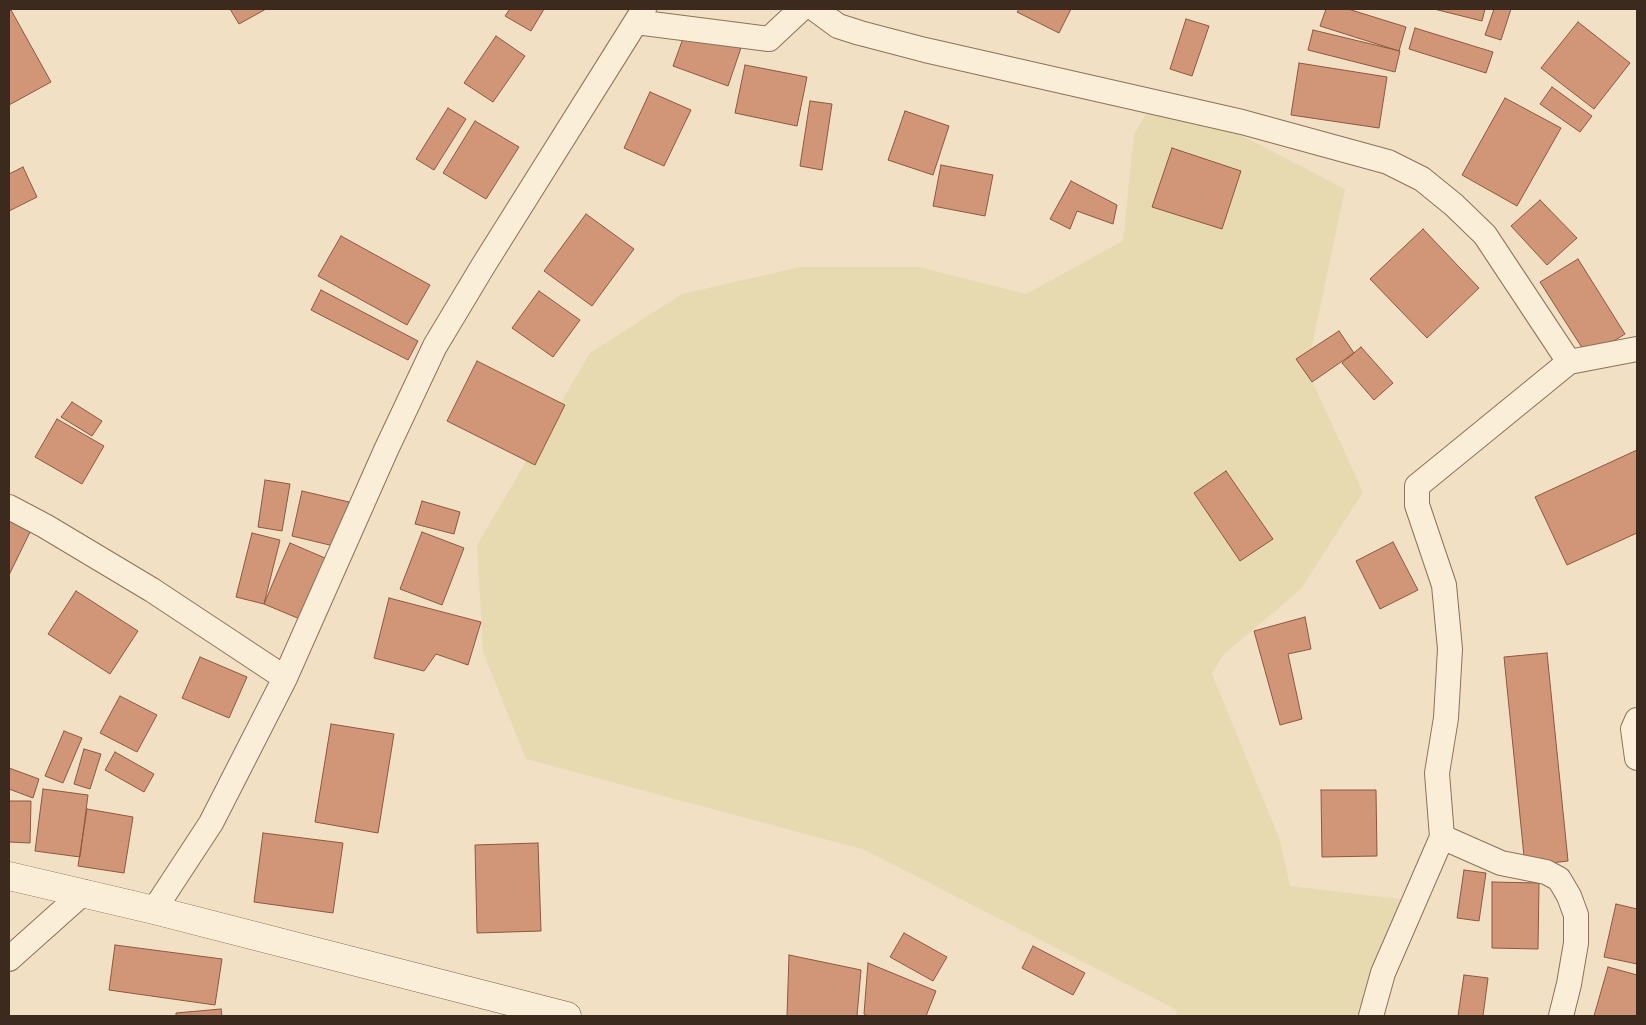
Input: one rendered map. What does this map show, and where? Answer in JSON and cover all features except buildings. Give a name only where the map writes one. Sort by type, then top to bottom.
[{"type":"street","points":[[154,910],[211,824],[285,678],[386,450],[435,346],[640,16],[769,39],[802,9]]},
{"type":"street","points":[[815,9],[838,26],[860,33],[925,50],[1242,122],[1388,162],[1422,179],[1454,205],[1485,235],[1568,362]]},
{"type":"street","points":[[1371,1016],[1383,973],[1442,837],[1437,773],[1446,718],[1450,648],[1444,585],[1416,505],[1417,486],[1568,362],[1637,348]]},
{"type":"street","points":[[9,507],[45,526],[152,590],[285,678]]},
{"type":"street","points":[[1637,720],[1633,729],[1637,758]]},
{"type":"street","points":[[1442,837],[1501,863],[1546,872],[1559,879],[1569,896],[1576,915],[1576,943],[1561,1016]]},
{"type":"street","points":[[9,876],[84,892],[567,1016]]},
{"type":"street","points":[[9,959],[84,892]]},
{"type":"shaded area","points":[[1159,93],[1345,189],[1307,370],[1363,492],[1301,589],[1223,655],[1212,674],[1280,840],[1290,886],[1416,901],[1367,1016],[1176,1016],[1177,1010],[865,850],[526,759],[483,652],[477,545],[590,353],[682,294],[800,267],[919,267],[1026,294],[1123,241],[1134,134]]}]
